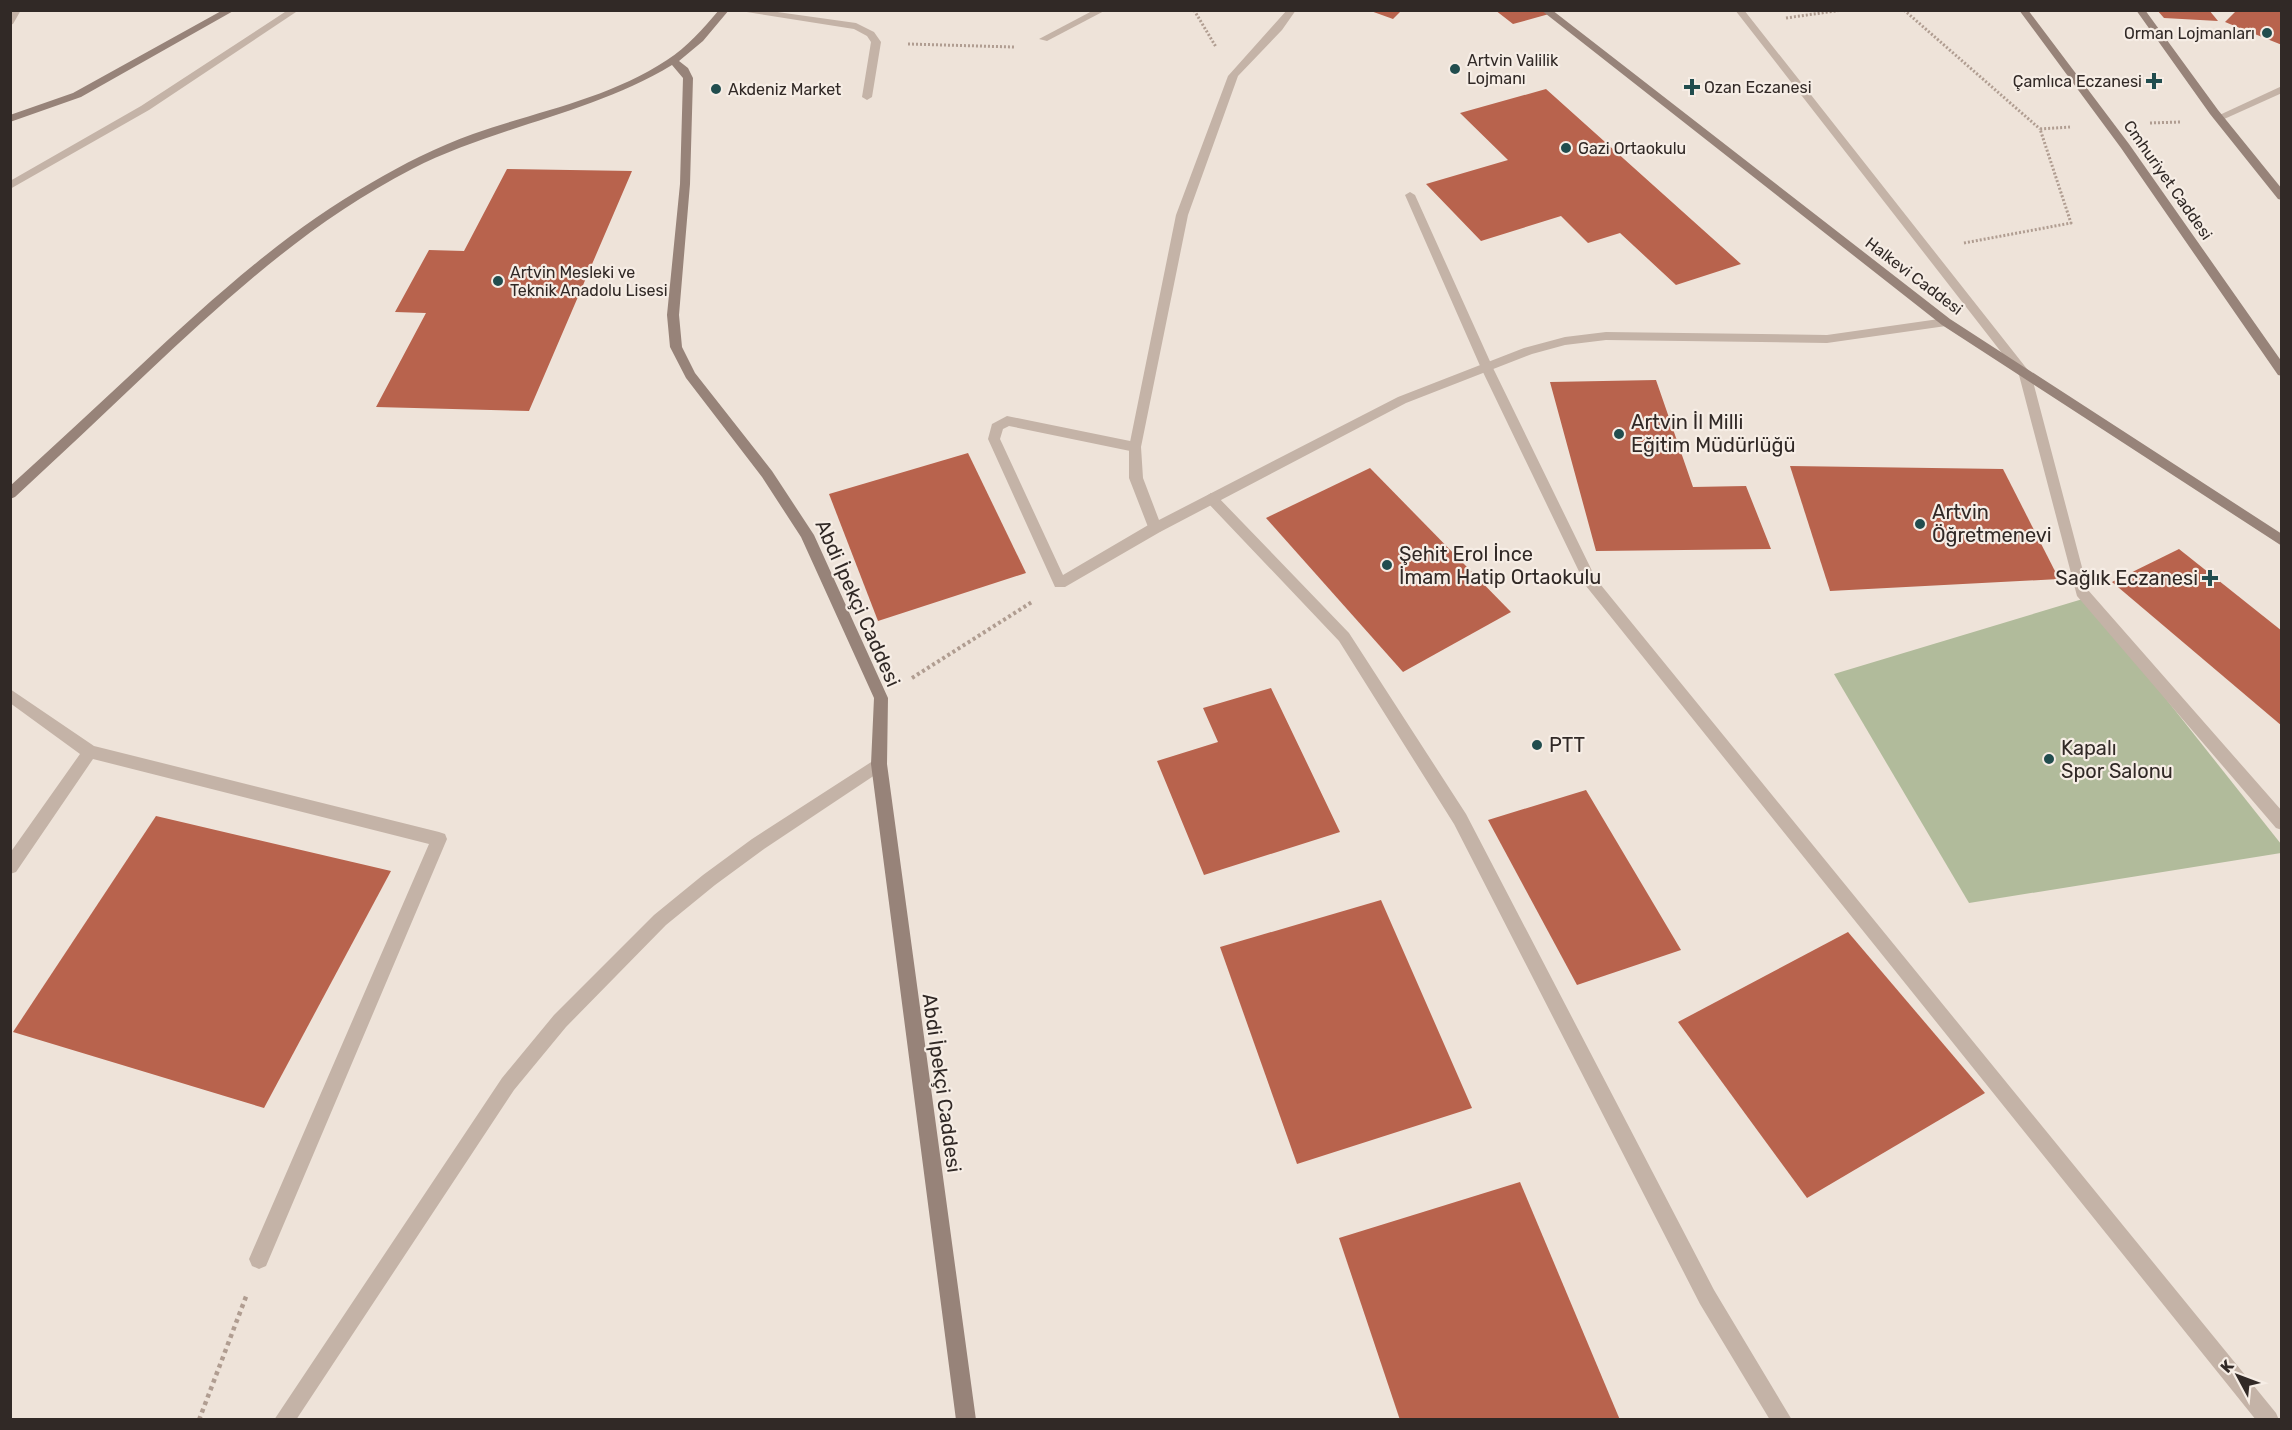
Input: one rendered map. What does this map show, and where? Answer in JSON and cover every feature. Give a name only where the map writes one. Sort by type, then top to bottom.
[{"type":"street","points":[[10,22],[17,10]]},
{"type":"street","points":[[10,119],[77,95],[231,10]]},
{"type":"street","points":[[10,186],[145,108],[295,10]]},
{"type":"street","points":[[10,494],[239,281],[284,245],[342,206],[434,154],[506,126],[622,90],[673,61],[693,45],[725,10]]},
{"type":"street","points":[[738,10],[856,26],[874,36],[876,42],[867,97]]},
{"type":"street","points":[[1044,39],[1102,10]]},
{"type":"street","points":[[1155,528],[1136,478],[1136,447],[1182,215],[1233,76],[1242,63],[1282,26],[1292,10]]},
{"type":"street","name":"Halkevi Caddesi","points":[[1545,10],[1946,322],[2282,541]]},
{"type":"street","points":[[1739,10],[2025,374],[2082,592],[2282,822]]},
{"type":"street","name":"Cmhuriyet Caddesi","points":[[2023,10],[2109,124],[2282,372]]},
{"type":"street","points":[[2140,10],[2219,119],[2282,197]]},
{"type":"street","name":"Abdi İpekçi Caddesi","points":[[673,61],[684,70],[688,78],[685,184],[673,315],[676,347],[690,375],[767,474],[807,535],[881,698],[879,764],[966,1419]]},
{"type":"street","points":[[2219,119],[2282,89]]},
{"type":"street","points":[[1410,195],[1487,368],[1591,582],[2269,1419]]},
{"type":"street","points":[[1136,447],[1021,422],[1007,421],[996,427],[994,439],[1060,583],[1211,498],[1402,400],[1528,351],[1565,341],[1606,336],[1827,339],[1946,322]]},
{"type":"street","points":[[1211,498],[1344,637],[1460,819],[1707,1297],[1782,1419]]},
{"type":"street","points":[[10,695],[90,752],[439,839],[260,1259]]},
{"type":"street","points":[[10,867],[90,752]]},
{"type":"street","points":[[284,1419],[508,1084],[560,1021],[660,920],[758,844],[879,764]]},
{"type":"path","points":[[1194,10],[1212,44],[1242,63]]},
{"type":"path","points":[[1748,23],[1842,10]]},
{"type":"path","points":[[1904,10],[2040,129],[2071,223],[1927,249]]},
{"type":"path","points":[[876,42],[1005,48],[1044,39]]},
{"type":"path","points":[[2040,129],[2219,119]]},
{"type":"path","points":[[881,698],[1060,583]]},
{"type":"path","points":[[200,1419],[260,1259]]},
{"type":"green space","name":"Kapalı Spor Salonu","points":[[2086,598],[2281,844],[2281,853],[1969,903],[1834,674]]},
{"type":"building","points":[[1368,10],[1402,10],[1393,19]]},
{"type":"building","points":[[1495,10],[1545,10],[1549,14],[1513,24]]},
{"type":"building","points":[[2157,10],[2209,10],[2218,21],[2164,18]]},
{"type":"building","name":"Orman Lojmanları","points":[[2237,10],[2282,10],[2282,45],[2225,22]]},
{"type":"building","name":"Gazi Ortaokulu","points":[[1546,89],[1741,264],[1676,285],[1620,233],[1588,243],[1561,216],[1481,241],[1426,184],[1508,160],[1460,113]]},
{"type":"building","name":"Artvin Mesleki ve Teknik Anadolu Lisesi","points":[[507,169],[632,171],[529,411],[376,407],[426,313],[395,312],[429,250],[464,251]]},
{"type":"building","name":"Artvin İl Milli Eğitim Müdürlüğü","points":[[1656,380],[1693,487],[1746,486],[1771,549],[1596,551],[1550,382]]},
{"type":"building","points":[[968,453],[1026,573],[878,621],[829,494]]},
{"type":"building","name":"Artvin Öğretmenevi","points":[[1790,466],[2003,469],[2059,579],[1830,591]]},
{"type":"building","name":"Şehit Erol İnce İmam Hatip Ortaokulu","points":[[1370,468],[1511,612],[1403,672],[1266,518]]},
{"type":"building","points":[[2179,549],[2282,631],[2282,726],[2112,582]]},
{"type":"building","points":[[1271,688],[1340,832],[1204,875],[1157,761],[1218,742],[1203,708]]},
{"type":"building","points":[[1586,790],[1681,950],[1577,985],[1488,820]]},
{"type":"building","points":[[156,816],[391,871],[264,1108],[13,1032]]},
{"type":"building","points":[[1381,900],[1472,1108],[1297,1164],[1220,947]]},
{"type":"building","points":[[1848,932],[1985,1093],[1807,1198],[1678,1022]]},
{"type":"building","points":[[1520,1182],[1620,1420],[1400,1420],[1339,1238]]},
{"type":"place","name":"Orman Lojmanları","points":[[2267,33]]},
{"type":"place","name":"Artvin Valilik Lojmanı","points":[[1455,69]]},
{"type":"place","name":"Çamlıca Eczanesi","points":[[2154,81]]},
{"type":"place","name":"Ozan Eczanesi","points":[[1692,87]]},
{"type":"place","name":"Akdeniz Market","points":[[716,89]]},
{"type":"place","name":"Gazi Ortaokulu","points":[[1566,148]]},
{"type":"place","name":"Artvin Mesleki ve Teknik Anadolu Lisesi","points":[[498,281]]},
{"type":"place","name":"Artvin İl Milli Eğitim Müdürlüğü","points":[[1619,434]]},
{"type":"place","name":"Artvin Öğretmenevi","points":[[1920,524]]},
{"type":"place","name":"Şehit Erol İnce İmam Hatip Ortaokulu","points":[[1387,565]]},
{"type":"place","name":"Sağlık Eczanesi","points":[[2210,578]]},
{"type":"place","name":"PTT","points":[[1537,745]]},
{"type":"place","name":"Kapalı Spor Salonu","points":[[2049,759]]}]
